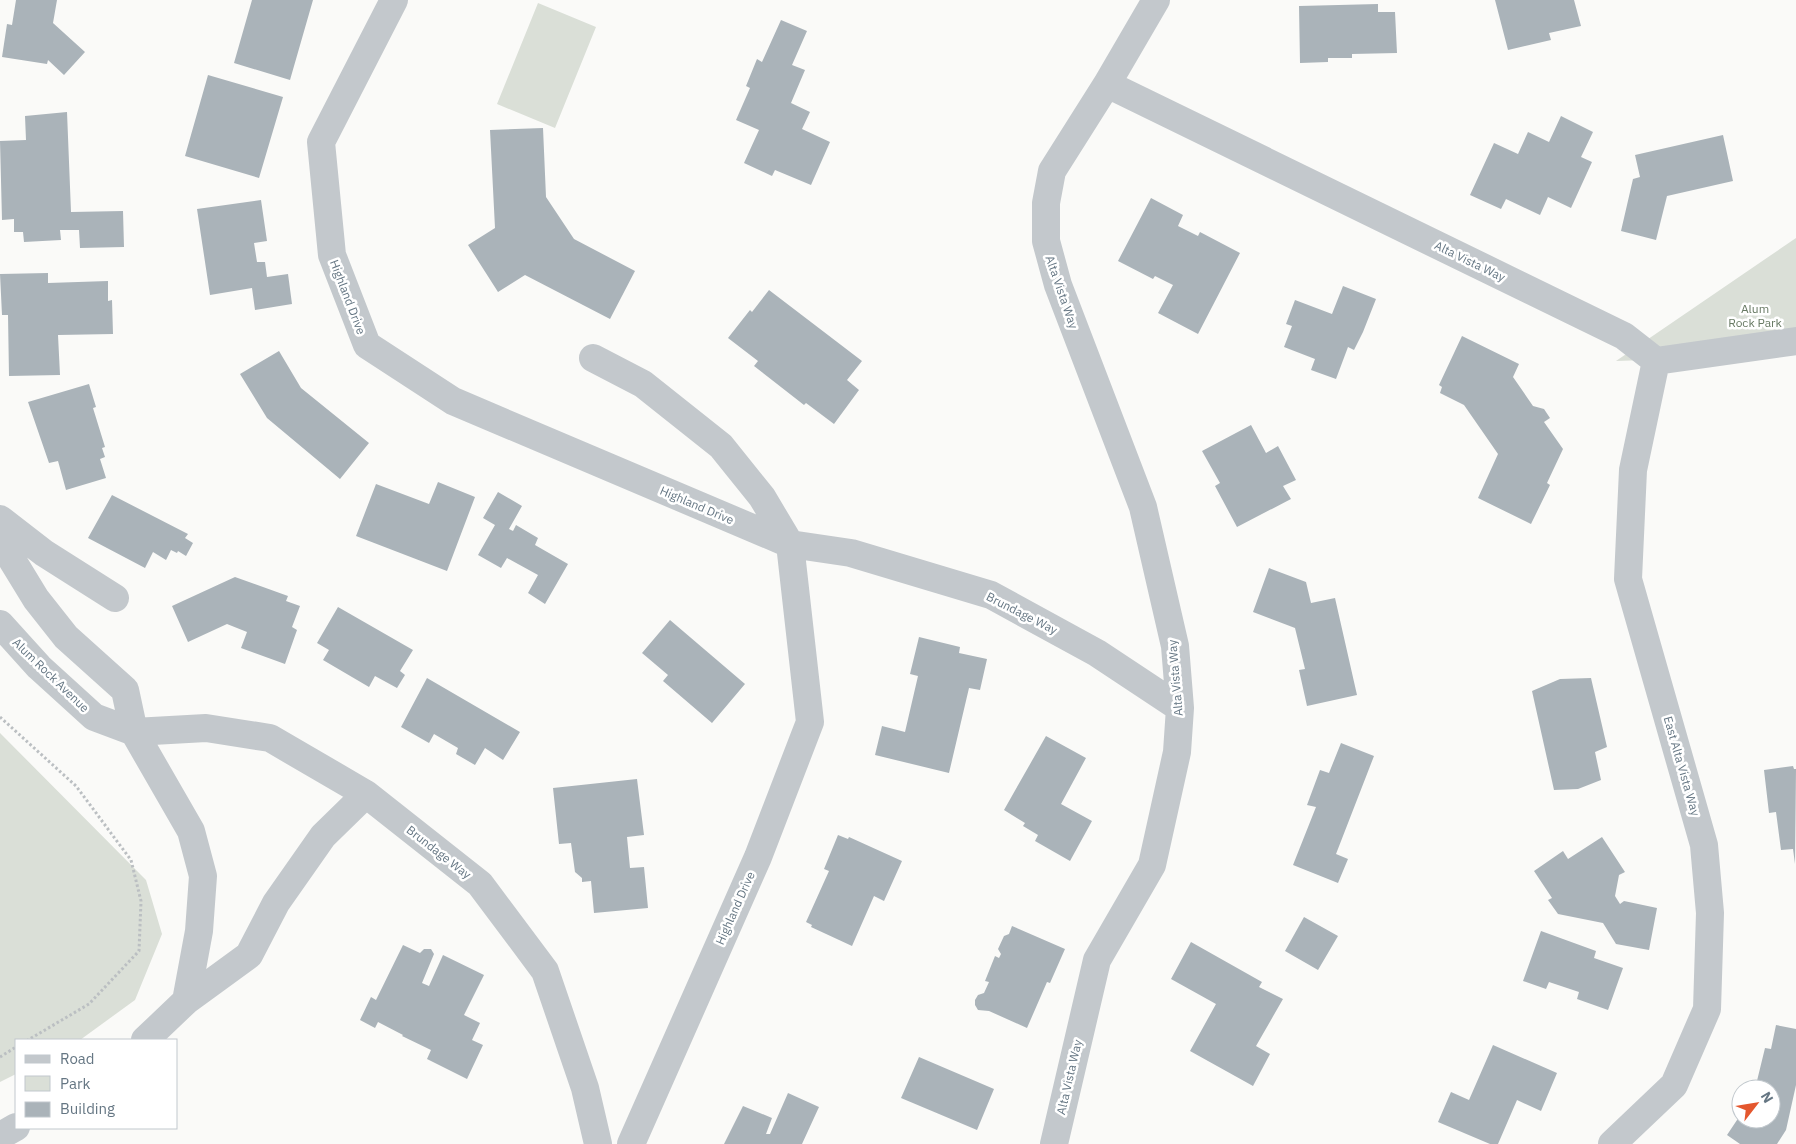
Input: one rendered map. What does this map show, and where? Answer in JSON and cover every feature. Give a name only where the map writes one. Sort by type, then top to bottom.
[{"type":"street","name":"Highland Drive","points":[[394,0],[322,142],[332,255],[367,345],[453,401],[790,544],[810,722],[758,857],[631,1144]]},
{"type":"street","points":[[1107,84],[1156,0]]},
{"type":"street","name":"Alta Vista Way","points":[[1054,1144],[1097,960],[1152,865],[1177,752],[1180,708],[1175,646],[1143,507],[1058,285],[1046,241],[1046,202],[1052,171],[1107,84],[1624,336],[1656,360]]},
{"type":"street","points":[[1656,360],[1796,341]]},
{"type":"street","points":[[593,358],[643,384],[721,446],[762,497],[790,544]]},
{"type":"street","name":"East Alta Vista Way","points":[[1612,1144],[1674,1085],[1707,1009],[1710,913],[1704,845],[1628,579],[1633,470],[1656,360]]},
{"type":"street","points":[[0,519],[44,553],[115,598]]},
{"type":"street","points":[[0,540],[36,599],[66,637],[125,690],[134,732],[191,831],[203,876],[199,931],[186,1001]]},
{"type":"street","name":"Brundage Way","points":[[790,544],[851,553],[991,595],[1097,653],[1180,708]]},
{"type":"street","name":"Alum Rock Avenue","points":[[0,624],[39,667],[94,717],[134,732]]},
{"type":"street","name":"Brundage Way","points":[[134,732],[206,728],[270,738],[366,794],[480,884],[545,970],[585,1088],[598,1144]]},
{"type":"street","points":[[146,1039],[186,1001],[249,955],[276,903],[323,836],[366,794]]},
{"type":"street","points":[[0,1136],[15,1128]]},
{"type":"path","points":[[0,717],[76,786],[132,860],[141,901],[139,951],[89,1004],[30,1039]]},
{"type":"path","points":[[0,1057],[15,1048]]},
{"type":"green space","points":[[538,3],[596,27],[555,128],[497,104]]},
{"type":"green space","name":"Alum Rock Park","points":[[1796,238],[1796,355],[1616,361]]},
{"type":"green space","points":[[0,733],[146,880],[162,934],[135,1000],[81,1039],[15,1039],[15,1074],[0,1082]]},
{"type":"building","points":[[16,0],[57,0],[53,23],[85,52],[64,75],[48,60],[47,64],[2,57],[7,24],[12,25]]},
{"type":"building","points":[[252,0],[313,0],[290,80],[234,63]]},
{"type":"building","points":[[1495,0],[1574,0],[1581,26],[1549,33],[1551,40],[1508,50]]},
{"type":"building","points":[[1378,4],[1378,12],[1395,12],[1397,53],[1352,54],[1352,58],[1328,58],[1328,62],[1300,63],[1299,6]]},
{"type":"building","points":[[781,20],[807,31],[792,65],[805,70],[791,103],[810,112],[802,129],[830,142],[811,185],[775,170],[772,176],[744,163],[759,130],[736,120],[750,88],[746,86],[757,59],[762,62]]},
{"type":"building","points":[[208,75],[283,97],[259,178],[185,156]]},
{"type":"building","points":[[67,112],[71,212],[123,211],[124,247],[80,248],[79,230],[60,230],[61,240],[24,242],[23,232],[14,232],[14,219],[2,220],[0,141],[26,140],[25,116]]},
{"type":"building","points":[[1561,116],[1593,132],[1581,157],[1592,162],[1571,208],[1548,197],[1540,215],[1506,199],[1501,209],[1470,195],[1494,143],[1518,154],[1528,132],[1549,142]]},
{"type":"building","points":[[543,128],[546,197],[574,239],[635,271],[610,319],[525,275],[498,292],[468,245],[495,228],[490,130]]},
{"type":"building","points":[[1723,135],[1733,181],[1667,196],[1656,240],[1621,231],[1633,179],[1640,177],[1635,155]]},
{"type":"building","points":[[1151,198],[1183,215],[1178,226],[1198,236],[1200,232],[1240,253],[1198,334],[1158,313],[1173,285],[1155,276],[1153,279],[1118,261]]},
{"type":"building","points":[[261,200],[267,241],[254,243],[257,262],[265,262],[267,277],[288,274],[292,304],[255,310],[252,288],[210,295],[197,209]]},
{"type":"building","points":[[48,273],[48,283],[108,281],[108,301],[112,300],[113,334],[58,335],[60,375],[9,376],[8,315],[2,315],[0,274]]},
{"type":"building","points":[[1343,286],[1376,299],[1354,350],[1348,347],[1336,379],[1311,370],[1315,359],[1284,347],[1292,326],[1286,324],[1295,300],[1332,314]]},
{"type":"building","points":[[769,290],[862,361],[847,380],[859,390],[834,424],[806,403],[804,405],[754,366],[758,361],[728,338]]},
{"type":"building","points":[[1462,336],[1519,364],[1513,377],[1533,406],[1544,409],[1550,418],[1544,422],[1563,449],[1547,483],[1550,485],[1531,524],[1478,498],[1498,454],[1464,405],[1440,393],[1442,387],[1439,385]]},
{"type":"building","points":[[279,351],[301,388],[369,443],[340,479],[267,418],[240,374]]},
{"type":"building","points":[[89,384],[96,407],[93,408],[105,447],[102,448],[105,457],[100,459],[106,478],[66,490],[58,461],[49,463],[28,402]]},
{"type":"building","points":[[1251,425],[1266,453],[1278,446],[1296,480],[1283,486],[1291,499],[1237,527],[1215,486],[1220,483],[1202,451]]},
{"type":"building","points":[[438,482],[475,497],[447,571],[356,536],[376,484],[429,504]]},
{"type":"building","points":[[498,492],[522,506],[509,529],[513,531],[516,525],[538,538],[535,545],[568,564],[545,604],[528,593],[538,575],[507,558],[501,568],[478,555],[495,525],[483,518]]},
{"type":"building","points":[[112,495],[188,534],[185,538],[193,543],[186,556],[178,551],[177,553],[171,550],[166,560],[153,552],[145,568],[88,538]]},
{"type":"building","points":[[1269,568],[1306,582],[1311,603],[1335,598],[1357,695],[1307,706],[1299,670],[1305,669],[1295,628],[1253,612]]},
{"type":"building","points":[[235,577],[288,596],[286,601],[300,606],[292,627],[297,630],[285,664],[241,648],[247,632],[227,624],[188,642],[172,606]]},
{"type":"building","points":[[338,607],[413,650],[400,671],[405,675],[397,688],[375,676],[369,687],[323,660],[329,650],[317,643]]},
{"type":"building","points":[[670,620],[745,684],[712,723],[663,681],[668,675],[642,653]]},
{"type":"building","points":[[919,637],[960,647],[959,653],[987,659],[980,690],[969,688],[949,773],[875,755],[882,726],[905,732],[918,676],[910,674]]},
{"type":"building","points":[[427,678],[520,732],[503,760],[485,748],[475,765],[456,754],[458,748],[434,734],[429,743],[401,727]]},
{"type":"building","points":[[1591,678],[1607,747],[1595,752],[1601,780],[1578,789],[1554,790],[1532,691],[1560,679]]},
{"type":"building","points":[[1046,736],[1086,758],[1061,804],[1092,821],[1070,861],[1035,841],[1038,835],[1023,826],[1025,823],[1004,810]]},
{"type":"building","points":[[1341,743],[1374,756],[1336,854],[1348,859],[1338,883],[1293,865],[1316,807],[1307,805],[1320,770],[1329,773]]},
{"type":"building","points":[[1793,766],[1796,769],[1795,864],[1793,849],[1781,850],[1776,812],[1769,813],[1764,770]]},
{"type":"building","points":[[637,779],[644,835],[627,837],[630,868],[644,867],[648,908],[594,913],[591,881],[582,882],[582,878],[575,872],[571,843],[559,844],[553,788]]},
{"type":"building","points":[[838,835],[848,839],[849,837],[902,861],[884,901],[874,896],[852,946],[811,927],[812,925],[806,922],[829,871],[824,869]]},
{"type":"building","points":[[1602,837],[1625,872],[1619,875],[1615,896],[1620,904],[1624,901],[1657,908],[1649,950],[1616,944],[1603,923],[1558,914],[1548,900],[1552,898],[1534,871],[1563,851],[1568,859]]},
{"type":"building","points":[[1304,917],[1338,936],[1318,970],[1285,951]]},
{"type":"building","points":[[1012,926],[1065,949],[1050,983],[1047,982],[1027,1028],[989,1011],[978,1010],[975,1005],[978,995],[984,993],[989,982],[985,981],[995,956],[999,958],[1001,954],[998,949],[1004,936],[1009,934]]},
{"type":"building","points":[[1541,931],[1596,951],[1594,958],[1623,968],[1608,1010],[1577,999],[1579,992],[1549,982],[1546,989],[1523,981]]},
{"type":"building","points":[[1191,942],[1262,982],[1259,987],[1283,999],[1256,1046],[1270,1054],[1253,1086],[1190,1051],[1216,1004],[1171,979]]},
{"type":"building","points":[[403,945],[420,953],[424,949],[431,949],[434,954],[422,983],[429,986],[443,955],[484,975],[464,1015],[480,1023],[472,1040],[483,1045],[467,1079],[427,1059],[431,1050],[378,1022],[375,1028],[360,1020],[371,997],[376,1000]]},
{"type":"building","points":[[1776,1025],[1796,1029],[1796,1085],[1786,1130],[1777,1144],[1740,1144],[1727,1135],[1731,1129],[1781,1129],[1781,1079],[1757,1079],[1765,1048],[1771,1049]]},
{"type":"building","points":[[1493,1045],[1557,1073],[1541,1111],[1517,1100],[1498,1144],[1490,1144],[1438,1122],[1451,1092],[1469,1100]]},
{"type":"building","points":[[919,1057],[994,1089],[977,1130],[901,1098]]},
{"type":"building","points":[[788,1093],[819,1107],[802,1144],[724,1144],[743,1106],[772,1118],[766,1134],[770,1134]]}]
